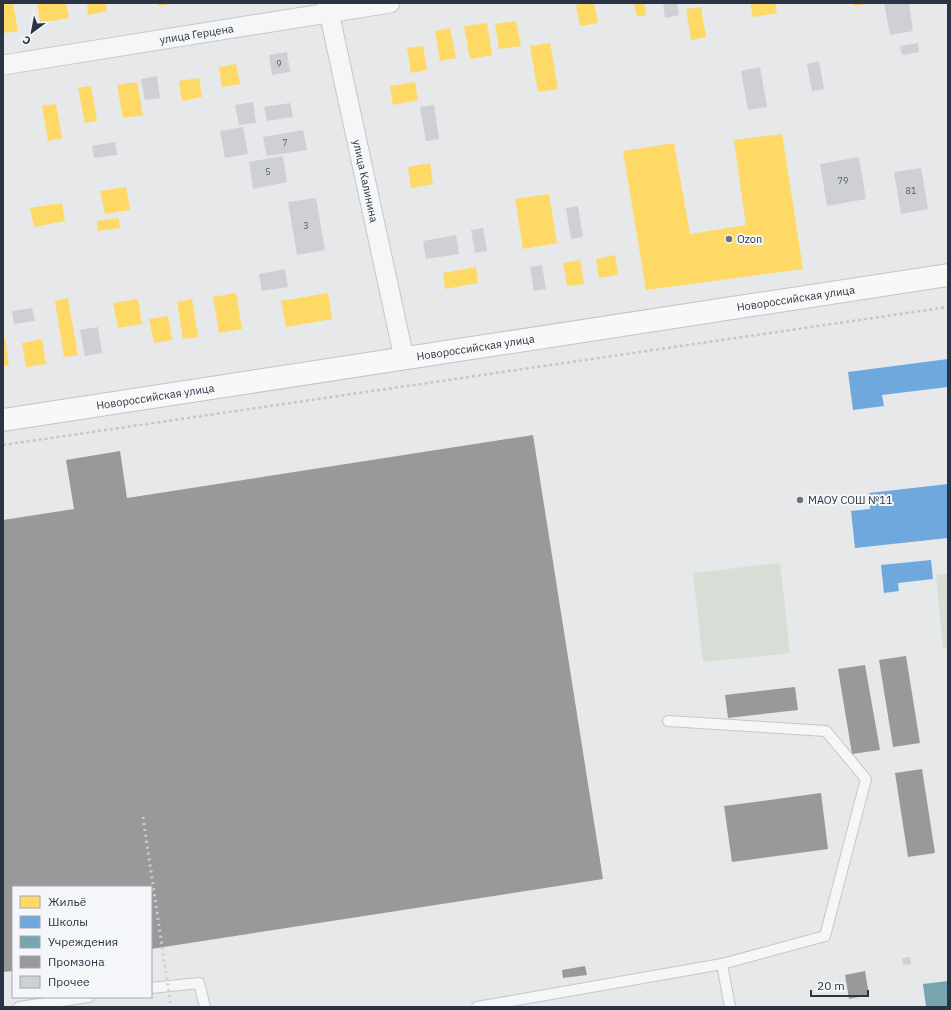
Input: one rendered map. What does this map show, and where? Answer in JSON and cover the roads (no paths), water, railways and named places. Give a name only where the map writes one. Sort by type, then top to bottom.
[{"type":"main road","name":"Новороссийская улица","points":[[3,420],[948,275]]},
{"type":"street","name":"улица Герцена","points":[[3,64],[328,7],[390,3]]},
{"type":"street","name":"улица Калинина","points":[[328,7],[404,358]]},
{"type":"lane","points":[[477,1007],[722,964],[825,936],[866,779],[826,731],[668,721]]},
{"type":"lane","points":[[722,964],[730,1007]]},
{"type":"lane","points":[[152,988],[199,983],[205,1007]]},
{"type":"lane","points":[[20,1007],[82,998]]},
{"type":"railway","points":[[143,817],[171,1007]]},
{"type":"place","name":"Ozon","points":[[729,239]]},
{"type":"place","name":"МАОУ СОШ №11","points":[[800,500]]}]
